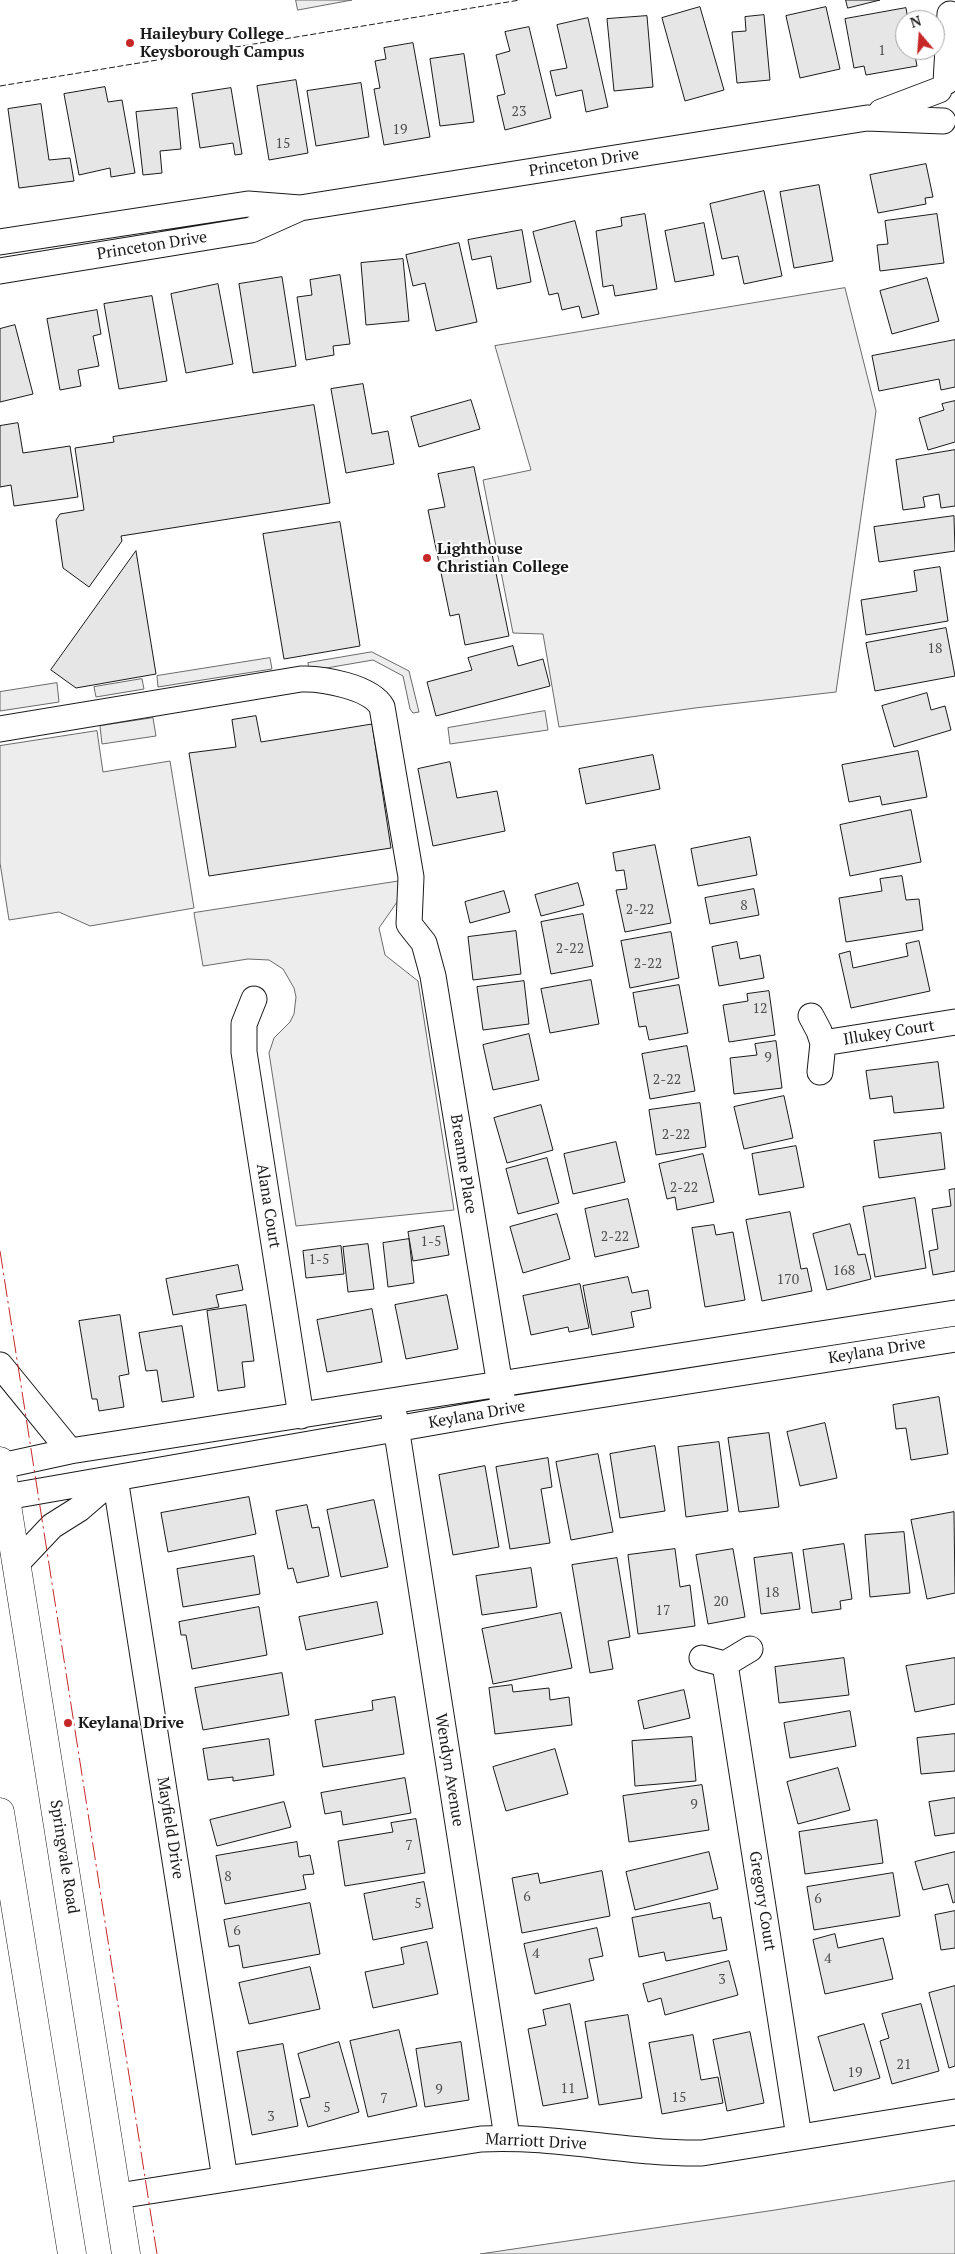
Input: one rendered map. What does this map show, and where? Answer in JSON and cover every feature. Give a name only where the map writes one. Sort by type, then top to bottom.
[{"type":"highway","name":"Springvale Road","points":[[0,1465],[3,1497],[18,1562],[126,2254]]},
{"type":"highway","points":[[0,1812],[72,2254]]},
{"type":"street","points":[[951,15],[947,83],[936,106],[951,126]]},
{"type":"street","name":"Princeton Drive","points":[[867,118],[947,83]]},
{"type":"street","name":"Princeton Drive","points":[[0,242],[248,204],[300,208],[867,118],[951,126]]},
{"type":"street","name":"Princeton Drive","points":[[0,271],[251,230],[300,208]]},
{"type":"street","points":[[143,220],[147,248]]},
{"type":"street","name":"Breanne Place","points":[[0,729],[301,679],[317,679],[367,693],[379,701],[382,707],[411,877],[409,924],[424,944],[433,976],[504,1410]]},
{"type":"street","name":"Alana Court","points":[[254,999],[244,1024],[244,1052],[301,1416]]},
{"type":"street","name":"Illukey Court","points":[[811,1016],[823,1043],[820,1072]]},
{"type":"street","name":"Illukey Court","points":[[823,1043],[955,1022]]},
{"type":"street","name":"Keylana Drive","points":[[0,1465],[70,1451],[955,1313]]},
{"type":"street","name":"Keylana Drive","points":[[3,1497],[504,1410],[955,1339]]},
{"type":"street","points":[[0,1365],[70,1451]]},
{"type":"street","name":"Wendyn Avenue","points":[[392,1402],[507,2137]]},
{"type":"street","points":[[18,1562],[52,1526],[79,1509],[115,1478]]},
{"type":"street","name":"Mayfield Drive","points":[[115,1478],[225,2179]]},
{"type":"street","name":"Gregory Court","points":[[750,1648],[713,1661],[799,2138]]},
{"type":"street","name":"Marriott Drive","points":[[118,2196],[459,2142],[507,2137],[702,2153],[955,2112]]},
{"type":"shaded area","points":[[296,0],[352,0],[298,10]]},
{"type":"shaded area","points":[[845,288],[876,411],[836,692],[695,708],[559,727],[543,634],[513,633],[483,480],[531,470],[495,346]]},
{"type":"shaded area","points":[[372,652],[409,671],[419,712],[413,713],[410,709],[403,676],[373,660],[309,671],[308,663]]},
{"type":"shaded area","points":[[270,658],[272,669],[158,687],[157,676]]},
{"type":"shaded area","points":[[142,679],[144,689],[96,697],[94,687]]},
{"type":"shaded area","points":[[57,683],[59,702],[0,711],[0,692]]},
{"type":"shaded area","points":[[545,711],[548,730],[450,744],[448,728]]},
{"type":"shaded area","points":[[153,718],[156,736],[102,744],[100,726]]},
{"type":"shaded area","points":[[97,731],[103,772],[170,761],[194,908],[90,926],[59,912],[9,920],[0,863],[0,746]]},
{"type":"shaded area","points":[[413,879],[379,928],[385,955],[418,981],[454,1210],[296,1226],[269,1053],[274,1038],[290,1022],[294,1014],[296,997],[294,988],[283,969],[269,960],[248,959],[203,966],[194,913]]},
{"type":"shaded area","points":[[955,2181],[955,2254],[480,2254],[775,2210]]},
{"type":"building","points":[[846,0],[880,0],[848,8]]},
{"type":"building","points":[[700,7],[724,90],[685,101],[662,18]]},
{"type":"building","points":[[826,7],[840,69],[800,78],[786,16]]},
{"type":"building","points":[[906,8],[906,10],[895,10],[895,60],[916,60],[917,66],[866,75],[864,66],[854,68],[845,19]]},
{"type":"building","points":[[764,15],[770,80],[737,83],[732,32],[746,31],[745,17]]},
{"type":"building","points":[[647,16],[653,87],[614,91],[607,19]]},
{"type":"building","points":[[588,18],[608,107],[586,112],[582,90],[556,96],[550,71],[567,68],[557,25]]},
{"type":"building","points":[[529,27],[551,118],[505,130],[497,96],[505,94],[496,55],[510,51],[505,32]]},
{"type":"building","points":[[413,43],[430,137],[384,145],[374,89],[380,88],[375,61],[386,59],[384,48]]},
{"type":"building","points":[[464,54],[474,122],[440,126],[430,59]]},
{"type":"building","points":[[296,80],[308,153],[269,160],[257,86]]},
{"type":"building","points":[[361,83],[369,137],[316,146],[307,91]]},
{"type":"building","points":[[105,87],[108,102],[122,100],[135,173],[111,177],[110,168],[79,175],[64,94]]},
{"type":"building","points":[[231,88],[242,154],[235,155],[233,143],[200,148],[192,94]]},
{"type":"building","points":[[41,104],[49,160],[70,158],[74,181],[19,188],[8,109]]},
{"type":"building","points":[[177,108],[181,149],[160,151],[162,173],[143,175],[136,112]]},
{"type":"building","points":[[926,164],[933,197],[925,198],[926,204],[878,213],[870,175]]},
{"type":"building","points":[[819,185],[833,261],[794,268],[780,192]]},
{"type":"building","points":[[764,191],[782,276],[744,284],[738,256],[722,259],[710,204]]},
{"type":"building","points":[[645,214],[657,289],[615,296],[613,285],[603,287],[596,231],[622,226],[621,218]]},
{"type":"building","points":[[937,214],[944,263],[880,271],[877,245],[888,244],[885,221]]},
{"type":"building","points":[[575,221],[599,314],[582,318],[579,306],[562,310],[558,293],[549,295],[533,232]]},
{"type":"building","points":[[704,223],[714,275],[675,282],[665,231]]},
{"type":"building","points":[[522,230],[531,282],[497,289],[491,256],[472,260],[468,240]]},
{"type":"building","points":[[459,243],[477,322],[436,331],[425,283],[413,286],[406,255]]},
{"type":"building","points":[[403,259],[409,321],[366,325],[361,263]]},
{"type":"building","points":[[340,275],[350,344],[333,346],[334,355],[306,360],[297,297],[312,295],[310,280]]},
{"type":"building","points":[[282,277],[296,366],[253,373],[239,284]]},
{"type":"building","points":[[927,278],[939,321],[892,334],[880,291]]},
{"type":"building","points":[[218,284],[233,364],[186,373],[171,294]]},
{"type":"building","points":[[152,296],[167,381],[119,389],[104,304]]},
{"type":"building","points":[[97,310],[101,334],[93,336],[99,366],[78,370],[81,386],[60,390],[47,319]]},
{"type":"building","points":[[15,325],[33,394],[0,402],[0,329]]},
{"type":"building","points":[[955,340],[955,387],[941,390],[939,379],[879,391],[872,356]]},
{"type":"building","points":[[363,384],[372,434],[388,431],[394,464],[346,473],[331,389]]},
{"type":"building","points":[[471,400],[480,429],[419,447],[411,417]]},
{"type":"building","points":[[955,401],[955,442],[928,450],[919,418],[944,410],[942,404]]},
{"type":"building","points":[[314,405],[330,503],[121,536],[122,541],[89,587],[63,568],[56,520],[60,514],[84,510],[75,448],[114,442],[113,437]]},
{"type":"building","points":[[18,423],[23,453],[70,446],[78,497],[14,506],[11,485],[0,487],[0,426]]},
{"type":"building","points":[[955,450],[955,506],[941,508],[939,494],[923,497],[925,507],[903,510],[896,460]]},
{"type":"building","points":[[474,467],[509,636],[465,645],[459,614],[450,616],[428,510],[445,507],[438,474]]},
{"type":"building","points":[[954,516],[955,551],[879,562],[874,527]]},
{"type":"building","points":[[340,522],[360,646],[284,659],[263,534]]},
{"type":"building","points":[[136,551],[156,674],[76,688],[51,670]]},
{"type":"building","points":[[940,567],[948,621],[866,635],[861,600],[917,591],[914,571]]},
{"type":"building","points":[[946,628],[955,676],[875,691],[866,643]]},
{"type":"building","points":[[513,646],[518,666],[543,659],[550,686],[436,716],[427,682],[472,670],[468,658]]},
{"type":"building","points":[[927,693],[931,710],[945,706],[951,730],[894,747],[882,706]]},
{"type":"building","points":[[256,716],[261,742],[372,724],[391,848],[209,876],[189,753],[236,747],[232,720]]},
{"type":"building","points":[[918,751],[927,797],[882,805],[880,796],[849,802],[842,765]]},
{"type":"building","points":[[653,755],[660,789],[586,804],[579,769]]},
{"type":"building","points":[[450,762],[457,798],[497,791],[505,831],[433,846],[418,769]]},
{"type":"building","points":[[911,810],[921,862],[850,876],[840,825]]},
{"type":"building","points":[[750,837],[757,875],[698,886],[691,849]]},
{"type":"building","points":[[655,845],[671,923],[625,932],[616,890],[627,889],[624,870],[616,871],[613,853]]},
{"type":"building","points":[[902,876],[906,900],[919,899],[923,930],[846,942],[839,898],[882,891],[880,879]]},
{"type":"building","points":[[578,883],[584,905],[541,916],[535,895]]},
{"type":"building","points":[[754,889],[759,915],[710,924],[705,898]]},
{"type":"building","points":[[504,891],[510,912],[470,923],[465,902]]},
{"type":"building","points":[[583,914],[593,966],[551,974],[541,922]]},
{"type":"building","points":[[516,931],[521,974],[473,980],[468,937]]},
{"type":"building","points":[[671,932],[679,978],[630,988],[621,941]]},
{"type":"building","points":[[919,941],[930,991],[851,1008],[839,954],[850,951],[853,968],[908,956],[906,944]]},
{"type":"building","points":[[737,942],[740,959],[760,955],[764,978],[719,986],[712,947]]},
{"type":"building","points":[[591,980],[599,1024],[550,1033],[541,989]]},
{"type":"building","points":[[524,981],[529,1024],[483,1030],[477,987]]},
{"type":"building","points":[[679,985],[688,1033],[649,1040],[646,1026],[639,1027],[633,993]]},
{"type":"building","points":[[769,991],[775,1035],[729,1042],[723,1005],[748,1001],[747,994]]},
{"type":"building","points":[[529,1034],[539,1080],[493,1090],[483,1045]]},
{"type":"building","points":[[776,1041],[782,1088],[734,1094],[730,1058],[757,1055],[755,1044]]},
{"type":"building","points":[[687,1046],[695,1091],[650,1099],[642,1054]]},
{"type":"building","points":[[938,1062],[944,1108],[894,1113],[892,1096],[870,1099],[866,1071]]},
{"type":"building","points":[[784,1096],[793,1138],[744,1149],[734,1107]]},
{"type":"building","points":[[700,1103],[706,1147],[656,1155],[649,1110]]},
{"type":"building","points":[[541,1105],[553,1150],[507,1163],[494,1118]]},
{"type":"building","points":[[941,1133],[945,1169],[879,1178],[874,1141]]},
{"type":"building","points":[[616,1142],[625,1182],[573,1194],[564,1154]]},
{"type":"building","points":[[796,1146],[804,1187],[759,1195],[752,1154]]},
{"type":"building","points":[[703,1154],[714,1202],[677,1210],[675,1197],[667,1199],[659,1164]]},
{"type":"building","points":[[547,1158],[559,1203],[518,1214],[506,1169]]},
{"type":"building","points":[[955,1189],[955,1271],[933,1275],[929,1251],[938,1249],[932,1209],[951,1206],[949,1190]]},
{"type":"building","points":[[915,1198],[926,1268],[875,1277],[863,1207]]},
{"type":"building","points":[[628,1199],[639,1247],[595,1257],[585,1209]]},
{"type":"building","points":[[790,1212],[801,1269],[807,1268],[812,1291],[762,1301],[746,1220]]},
{"type":"building","points":[[557,1214],[570,1259],[523,1273],[510,1227]]},
{"type":"building","points":[[850,1224],[858,1255],[865,1254],[871,1279],[827,1290],[813,1234]]},
{"type":"building","points":[[714,1225],[716,1235],[733,1232],[745,1300],[705,1307],[692,1228]]},
{"type":"building","points":[[444,1226],[449,1255],[413,1261],[408,1232]]},
{"type":"building","points":[[409,1239],[414,1283],[388,1287],[383,1243]]},
{"type":"building","points":[[368,1244],[374,1289],[348,1292],[343,1247]]},
{"type":"building","points":[[341,1246],[344,1274],[306,1278],[303,1251]]},
{"type":"building","points":[[238,1265],[243,1290],[216,1295],[219,1307],[173,1315],[166,1279]]},
{"type":"building","points":[[628,1277],[632,1293],[648,1290],[651,1308],[631,1312],[634,1327],[592,1335],[583,1286]]},
{"type":"building","points":[[580,1284],[589,1328],[569,1332],[568,1327],[531,1335],[523,1296]]},
{"type":"building","points":[[447,1295],[458,1349],[406,1359],[395,1305]]},
{"type":"building","points":[[246,1305],[254,1361],[242,1362],[245,1387],[218,1391],[207,1311]]},
{"type":"building","points":[[372,1309],[382,1362],[327,1372],[317,1320]]},
{"type":"building","points":[[120,1315],[129,1374],[119,1376],[124,1407],[99,1411],[97,1399],[92,1399],[79,1321]]},
{"type":"building","points":[[182,1326],[194,1397],[162,1402],[157,1370],[146,1371],[139,1333]]},
{"type":"building","points":[[939,1397],[948,1454],[911,1460],[906,1428],[896,1429],[893,1405]]},
{"type":"building","points":[[825,1423],[837,1478],[800,1486],[787,1432]]},
{"type":"building","points":[[769,1433],[779,1507],[739,1512],[728,1438]]},
{"type":"building","points":[[719,1442],[728,1511],[686,1517],[678,1447]]},
{"type":"building","points":[[655,1446],[665,1511],[620,1518],[610,1454]]},
{"type":"building","points":[[598,1454],[613,1532],[571,1540],[556,1462]]},
{"type":"building","points":[[548,1458],[552,1487],[541,1489],[550,1543],[510,1549],[496,1467]]},
{"type":"building","points":[[485,1466],[499,1547],[453,1555],[439,1475]]},
{"type":"building","points":[[249,1497],[256,1534],[168,1552],[161,1513]]},
{"type":"building","points":[[374,1500],[388,1567],[341,1577],[327,1510]]},
{"type":"building","points":[[307,1505],[312,1528],[319,1527],[329,1576],[297,1583],[293,1568],[288,1569],[276,1511]]},
{"type":"building","points":[[954,1512],[955,1593],[927,1599],[911,1520]]},
{"type":"building","points":[[904,1532],[910,1593],[870,1597],[865,1535]]},
{"type":"building","points":[[844,1544],[852,1599],[840,1601],[841,1609],[812,1613],[803,1550]]},
{"type":"building","points":[[675,1549],[680,1587],[690,1585],[695,1626],[638,1634],[628,1555]]},
{"type":"building","points":[[733,1549],[745,1617],[708,1624],[696,1555]]},
{"type":"building","points":[[792,1553],[800,1609],[761,1614],[754,1558]]},
{"type":"building","points":[[254,1556],[260,1594],[183,1607],[177,1569]]},
{"type":"building","points":[[617,1558],[630,1637],[608,1641],[613,1669],[590,1673],[572,1565]]},
{"type":"building","points":[[531,1568],[537,1607],[482,1615],[476,1576]]},
{"type":"building","points":[[377,1602],[383,1634],[306,1650],[299,1617]]},
{"type":"building","points":[[259,1607],[267,1655],[192,1669],[186,1635],[181,1635],[179,1622]]},
{"type":"building","points":[[561,1613],[572,1668],[493,1684],[482,1629]]},
{"type":"building","points":[[844,1658],[849,1695],[779,1703],[775,1667]]},
{"type":"building","points":[[955,1658],[955,1704],[915,1712],[906,1666]]},
{"type":"building","points":[[282,1673],[289,1715],[203,1730],[195,1688]]},
{"type":"building","points":[[512,1685],[513,1692],[549,1688],[550,1700],[569,1697],[572,1725],[495,1734],[489,1688]]},
{"type":"building","points":[[684,1690],[690,1718],[644,1729],[638,1701]]},
{"type":"building","points":[[395,1697],[404,1754],[323,1767],[315,1720],[373,1710],[372,1701]]},
{"type":"building","points":[[850,1711],[856,1746],[790,1758],[784,1723]]},
{"type":"building","points":[[955,1734],[955,1771],[921,1774],[917,1738]]},
{"type":"building","points":[[692,1737],[696,1781],[635,1786],[632,1741]]},
{"type":"building","points":[[269,1739],[274,1775],[233,1781],[233,1777],[208,1780],[203,1749]]},
{"type":"building","points":[[555,1749],[568,1794],[506,1811],[493,1767]]},
{"type":"building","points":[[838,1768],[850,1810],[798,1824],[787,1782]]},
{"type":"building","points":[[405,1778],[411,1813],[343,1825],[341,1811],[325,1814],[321,1793]]},
{"type":"building","points":[[702,1785],[709,1830],[629,1842],[623,1796]]},
{"type":"building","points":[[955,1798],[955,1833],[935,1836],[929,1802]]},
{"type":"building","points":[[284,1802],[291,1827],[217,1846],[210,1820]]},
{"type":"building","points":[[416,1819],[425,1873],[345,1886],[338,1841],[393,1832],[391,1823]]},
{"type":"building","points":[[877,1820],[883,1863],[805,1874],[799,1832]]},
{"type":"building","points":[[297,1842],[299,1857],[310,1855],[314,1874],[303,1875],[306,1889],[225,1904],[216,1856]]},
{"type":"building","points":[[709,1852],[718,1889],[635,1910],[626,1872]]},
{"type":"building","points":[[955,1852],[955,1902],[953,1903],[948,1884],[923,1890],[915,1862]]},
{"type":"building","points":[[602,1871],[610,1916],[522,1933],[512,1878],[538,1873],[540,1883]]},
{"type":"building","points":[[893,1873],[900,1916],[814,1930],[807,1887]]},
{"type":"building","points":[[424,1882],[433,1928],[373,1940],[364,1894]]},
{"type":"building","points":[[310,1903],[320,1954],[243,1968],[239,1945],[229,1947],[224,1920]]},
{"type":"building","points":[[710,1903],[713,1919],[721,1917],[727,1950],[666,1961],[664,1952],[639,1957],[632,1918]]},
{"type":"building","points":[[955,1911],[955,1948],[941,1950],[935,1915]]},
{"type":"building","points":[[597,1928],[603,1956],[589,1959],[594,1980],[535,1994],[524,1944]]},
{"type":"building","points":[[835,1934],[838,1948],[883,1938],[893,1979],[825,1994],[813,1940]]},
{"type":"building","points":[[427,1942],[438,1994],[373,2008],[365,1972],[404,1964],[401,1948]]},
{"type":"building","points":[[729,1961],[738,1995],[665,2015],[661,1998],[648,2002],[643,1984]]},
{"type":"building","points":[[310,1967],[320,2009],[249,2024],[239,1983]]},
{"type":"building","points":[[955,1986],[955,2066],[949,2068],[929,1993]]},
{"type":"building","points":[[570,2004],[588,2098],[543,2106],[528,2029],[546,2025],[543,2010]]},
{"type":"building","points":[[921,2004],[939,2071],[892,2084],[880,2041],[889,2038],[882,2014]]},
{"type":"building","points":[[628,2015],[642,2098],[599,2105],[585,2022]]},
{"type":"building","points":[[864,2024],[880,2078],[834,2091],[818,2037]]},
{"type":"building","points":[[399,2030],[417,2106],[368,2117],[350,2041]]},
{"type":"building","points":[[750,2032],[764,2103],[727,2111],[713,2040]]},
{"type":"building","points":[[693,2035],[701,2080],[718,2077],[723,2103],[662,2114],[649,2043]]},
{"type":"building","points":[[339,2042],[359,2112],[308,2127],[300,2099],[310,2097],[298,2054]]},
{"type":"building","points":[[461,2042],[469,2100],[425,2107],[416,2049]]},
{"type":"building","points":[[283,2044],[298,2126],[252,2135],[237,2052]]},
{"type":"fence","points":[[0,86],[520,0]]},
{"type":"power","points":[[0,1251],[157,2254]]},
{"type":"place","name":"Haileybury College Keysborough Campus","points":[[130,43]]},
{"type":"place","name":"Lighthouse Christian College","points":[[427,558]]},
{"type":"place","name":"Keylana Drive","points":[[68,1723]]}]
